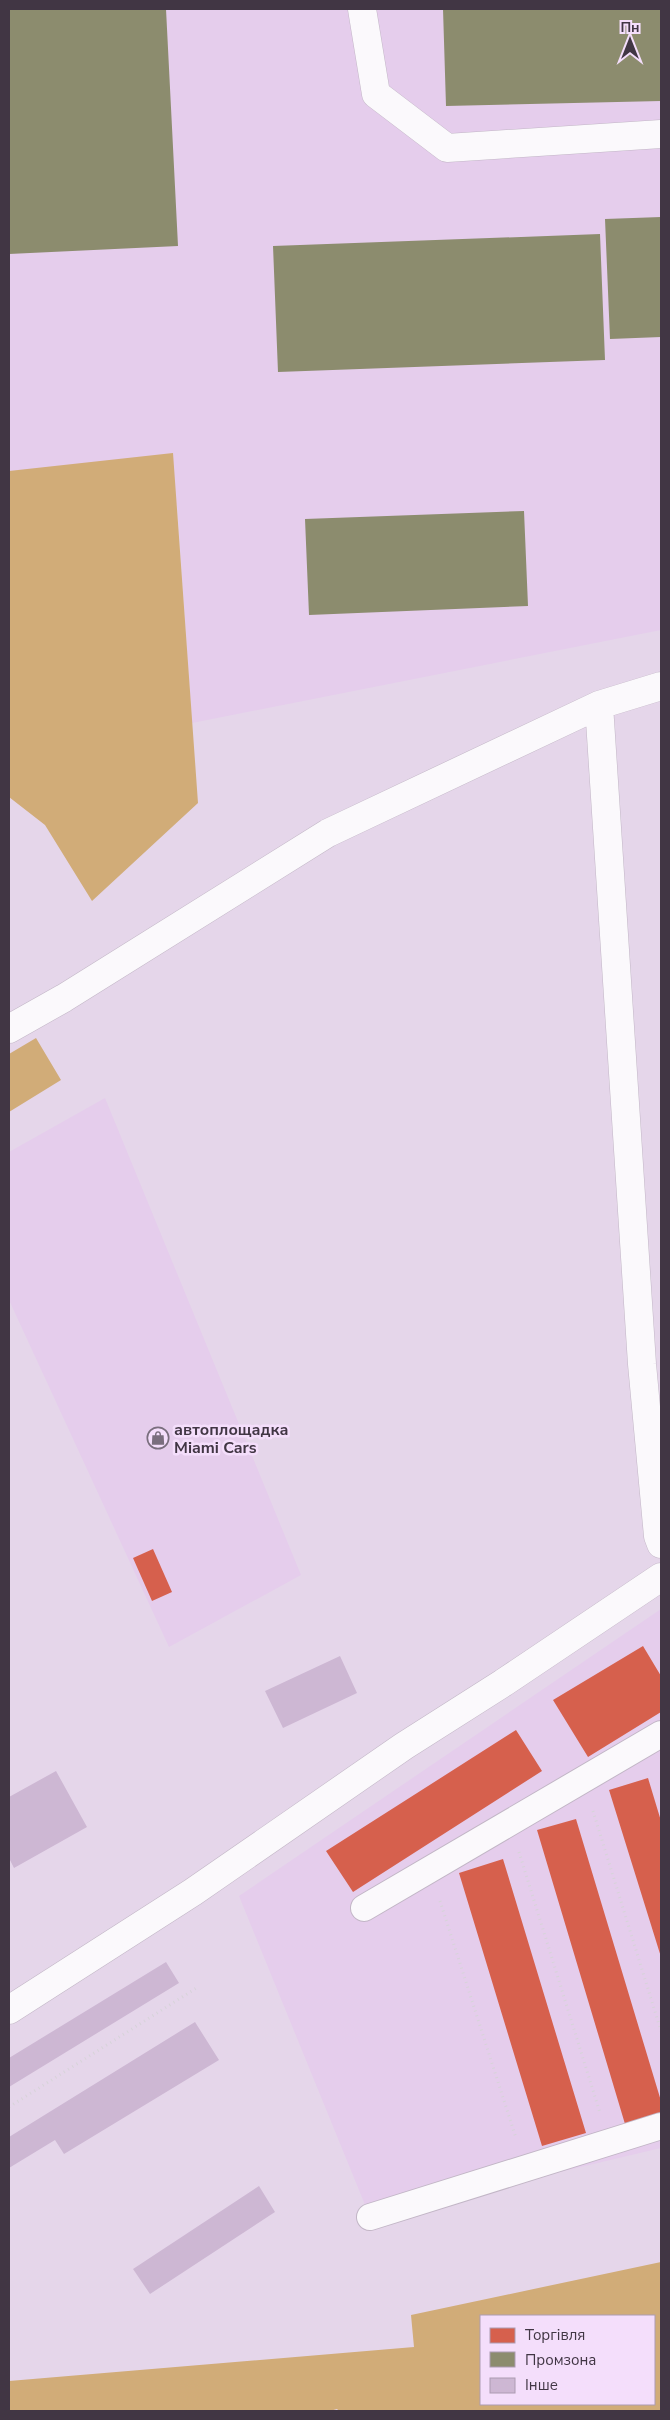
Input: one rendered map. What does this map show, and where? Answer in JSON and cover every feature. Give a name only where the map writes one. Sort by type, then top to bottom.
[{"type":"street","points":[[362,9],[376,94],[447,148],[661,134]]},
{"type":"street","points":[[9,1029],[64,998],[328,833],[599,705],[661,686]]},
{"type":"street","points":[[599,705],[642,1364],[658,1536],[661,1544]]},
{"type":"street","points":[[9,2010],[193,1892],[404,1746],[503,1683],[661,1577]]},
{"type":"street","points":[[364,1908],[661,1734]]},
{"type":"street","points":[[370,2217],[661,2126]]},
{"type":"path","points":[[583,1780],[661,2031]]},
{"type":"path","points":[[510,1823],[609,2143]]},
{"type":"path","points":[[430,1869],[526,2169]]},
{"type":"path","points":[[9,2107],[198,1987]]},
{"type":"shaded area","points":[[9,9],[661,9],[661,630],[192,723],[177,504],[9,508]]},
{"type":"shaded area","points":[[173,453],[198,803],[92,901],[45,825],[9,797],[9,471]]},
{"type":"shaded area","points":[[36,1038],[61,1080],[9,1112],[9,1054]]},
{"type":"shaded area","name":"автоплощадка Miami Cars","points":[[105,1098],[301,1575],[169,1647],[9,1300],[9,1152]]},
{"type":"shaded area","points":[[661,1609],[661,2148],[370,2217],[239,1896]]},
{"type":"shaded area","points":[[661,2262],[661,2411],[339,2411],[337,2409],[330,2411],[9,2411],[9,2381],[414,2347],[411,2315]]},
{"type":"building: Торгівля","points":[[153,1549],[172,1592],[152,1601],[133,1558]]},
{"type":"building: Торгівля","points":[[643,1646],[661,1676],[661,1712],[588,1757],[553,1700]]},
{"type":"building: Торгівля","points":[[516,1730],[542,1771],[353,1892],[326,1851]]},
{"type":"building: Торгівля","points":[[648,1778],[661,1821],[661,1957],[609,1790]]},
{"type":"building: Торгівля","points":[[576,1819],[661,2101],[661,2113],[625,2124],[537,1830]]},
{"type":"building: Торгівля","points":[[503,1859],[586,2133],[542,2146],[459,1873]]},
{"type":"building: Промзона","points":[[9,9],[166,9],[178,246],[9,254]]},
{"type":"building: Промзона","points":[[443,9],[661,9],[661,101],[446,106]]},
{"type":"building: Промзона","points":[[661,217],[661,337],[610,339],[605,219]]},
{"type":"building: Промзона","points":[[600,234],[605,360],[278,372],[273,246]]},
{"type":"building: Промзона","points":[[524,511],[528,606],[309,615],[305,519]]},
{"type":"building: Інше","points":[[340,1656],[357,1693],[283,1728],[265,1691]]},
{"type":"building: Інше","points":[[56,1771],[87,1827],[14,1868],[9,1858],[9,1797]]},
{"type":"building: Інше","points":[[166,1962],[179,1983],[9,2087],[9,2058]]},
{"type":"building: Інше","points":[[195,2022],[219,2060],[64,2154],[55,2140],[9,2168],[9,2137]]},
{"type":"building: Інше","points":[[259,2186],[275,2212],[150,2294],[133,2269]]},
{"type":"place","name":"автоплощадка Miami Cars","points":[[158,1438]]}]
